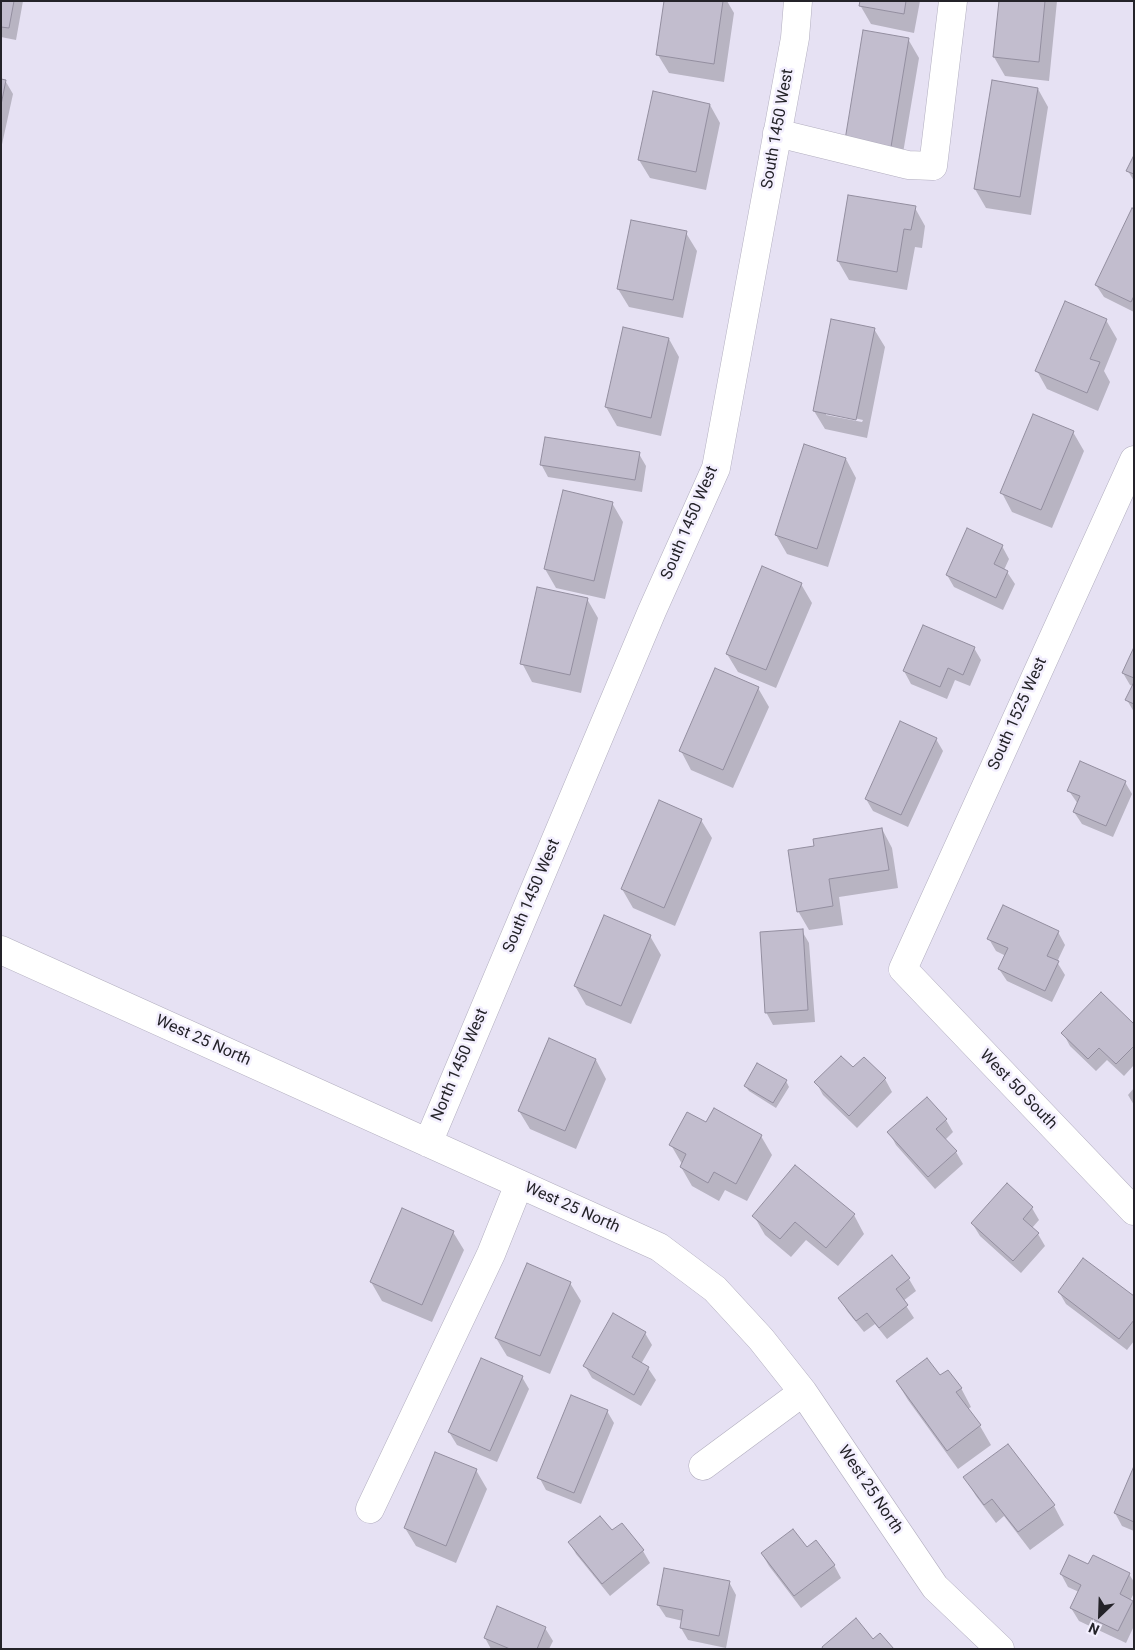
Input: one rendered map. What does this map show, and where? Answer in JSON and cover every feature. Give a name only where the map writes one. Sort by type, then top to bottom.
[{"type":"street","name":"South 1450 West","points":[[493,988],[652,611],[716,468],[795,38],[798,1]]},
{"type":"street","points":[[777,133],[908,165],[933,166],[953,1]]},
{"type":"street","name":"South 1525 West","points":[[903,969],[1134,460]]},
{"type":"street","name":"West 25 North","points":[[1,950],[659,1247],[716,1289],[761,1339],[803,1392],[935,1587],[1000,1649]]},
{"type":"street","name":"West 50 South","points":[[903,969],[1134,1211]]},
{"type":"street","name":"North 1450 West","points":[[428,1143],[493,988]]},
{"type":"street","points":[[370,1509],[491,1254],[519,1184]]},
{"type":"street","points":[[703,1466],[803,1392]]},
{"type":"building","points":[[1,1],[14,1],[9,28],[1,27]]},
{"type":"building","points":[[664,1],[723,1],[714,64],[656,55]]},
{"type":"building","points":[[860,1],[906,1],[904,14],[859,6]]},
{"type":"building","points":[[999,1],[1045,1],[1039,62],[993,57]]},
{"type":"building","points":[[863,30],[909,38],[891,147],[845,140]]},
{"type":"building","points":[[1,79],[6,80],[1,105]]},
{"type":"building","points":[[992,80],[1038,88],[1020,197],[974,189]]},
{"type":"building","points":[[653,91],[710,104],[696,172],[638,160]]},
{"type":"building","points":[[1134,155],[1134,174],[1126,171]]},
{"type":"building","points":[[848,195],[916,206],[911,230],[904,229],[897,272],[837,261]]},
{"type":"building","points":[[1132,208],[1134,209],[1134,296],[1131,302],[1095,285]]},
{"type":"building","points":[[631,220],[687,231],[673,300],[617,289]]},
{"type":"building","points":[[1065,301],[1107,319],[1090,359],[1100,362],[1087,393],[1035,371]]},
{"type":"building","points":[[831,319],[875,328],[856,420],[813,411]]},
{"type":"building","points":[[623,327],[669,338],[651,418],[605,407]]},
{"type":"building","points":[[1033,414],[1074,431],[1041,510],[1000,493]]},
{"type":"building","points":[[545,437],[640,452],[635,480],[540,465]]},
{"type":"building","points":[[804,444],[846,458],[817,549],[775,535]]},
{"type":"building","points":[[563,490],[613,502],[594,581],[544,569]]},
{"type":"building","points":[[967,528],[1003,545],[994,564],[1008,571],[996,598],[946,575]]},
{"type":"building","points":[[762,566],[802,583],[766,670],[726,654]]},
{"type":"building","points":[[537,587],[588,598],[570,675],[520,664]]},
{"type":"building","points":[[923,625],[975,647],[963,675],[948,668],[940,687],[903,671]]},
{"type":"building","points":[[1134,647],[1134,678],[1122,673]]},
{"type":"building","points":[[715,668],[759,687],[723,770],[679,751]]},
{"type":"building","points":[[1134,682],[1134,704],[1125,700]]},
{"type":"building","points":[[900,721],[937,738],[901,815],[865,799]]},
{"type":"building","points":[[1080,761],[1126,781],[1106,826],[1073,812],[1080,796],[1067,791]]},
{"type":"building","points":[[659,800],[702,819],[664,908],[621,889]]},
{"type":"building","points":[[882,828],[889,870],[829,879],[833,906],[797,912],[788,850],[814,846],[813,839]]},
{"type":"building","points":[[1003,905],[1059,931],[1047,956],[1059,961],[1045,991],[998,969],[1008,948],[987,939]]},
{"type":"building","points":[[604,915],[651,935],[621,1006],[574,986]]},
{"type":"building","points":[[803,929],[808,1010],[765,1013],[760,932]]},
{"type":"building","points":[[1101,992],[1134,1024],[1134,1046],[1116,1064],[1099,1048],[1088,1059],[1061,1033]]},
{"type":"building","points":[[549,1038],[596,1059],[565,1131],[518,1111]]},
{"type":"building","points":[[841,1056],[853,1067],[864,1057],[886,1078],[849,1116],[814,1082]]},
{"type":"building","points":[[757,1063],[787,1080],[773,1103],[744,1086]]},
{"type":"building","points":[[927,1097],[947,1119],[936,1129],[957,1151],[928,1177],[887,1132]]},
{"type":"building","points":[[714,1108],[762,1135],[736,1184],[714,1172],[708,1183],[680,1167],[686,1154],[669,1145],[687,1112],[706,1122]]},
{"type":"building","points":[[795,1165],[855,1214],[826,1248],[795,1222],[780,1239],[752,1216]]},
{"type":"building","points":[[1007,1183],[1033,1207],[1023,1219],[1039,1233],[1013,1261],[971,1223]]},
{"type":"building","points":[[402,1208],[454,1231],[422,1305],[370,1282]]},
{"type":"building","points":[[892,1255],[910,1278],[896,1289],[908,1305],[879,1328],[867,1313],[856,1321],[838,1298]]},
{"type":"building","points":[[1083,1258],[1134,1296],[1134,1320],[1119,1339],[1058,1292]]},
{"type":"building","points":[[527,1263],[571,1282],[540,1356],[495,1338]]},
{"type":"building","points":[[613,1313],[646,1332],[632,1357],[649,1367],[634,1395],[583,1366]]},
{"type":"building","points":[[481,1358],[523,1376],[490,1451],[448,1432]]},
{"type":"building","points":[[927,1358],[940,1375],[948,1370],[962,1388],[956,1392],[981,1425],[947,1451],[896,1381]]},
{"type":"building","points":[[571,1395],[608,1410],[574,1493],[537,1478]]},
{"type":"building","points":[[1008,1444],[1055,1505],[1018,1532],[992,1499],[984,1505],[963,1477]]},
{"type":"building","points":[[435,1452],[477,1469],[446,1546],[404,1528]]},
{"type":"building","points":[[1134,1466],[1134,1522],[1114,1513]]},
{"type":"building","points":[[600,1516],[612,1530],[622,1523],[644,1550],[602,1584],[568,1542]]},
{"type":"building","points":[[793,1529],[807,1547],[816,1540],[835,1565],[794,1596],[761,1553]]},
{"type":"building","points":[[1069,1555],[1088,1564],[1093,1555],[1130,1573],[1120,1594],[1133,1601],[1118,1631],[1070,1608],[1081,1585],[1060,1574]]},
{"type":"building","points":[[664,1568],[730,1581],[719,1636],[680,1628],[683,1610],[657,1605]]},
{"type":"building","points":[[497,1606],[546,1627],[537,1649],[510,1649],[484,1638]]},
{"type":"building","points":[[856,1618],[873,1639],[880,1633],[894,1649],[823,1649],[822,1647]]}]
